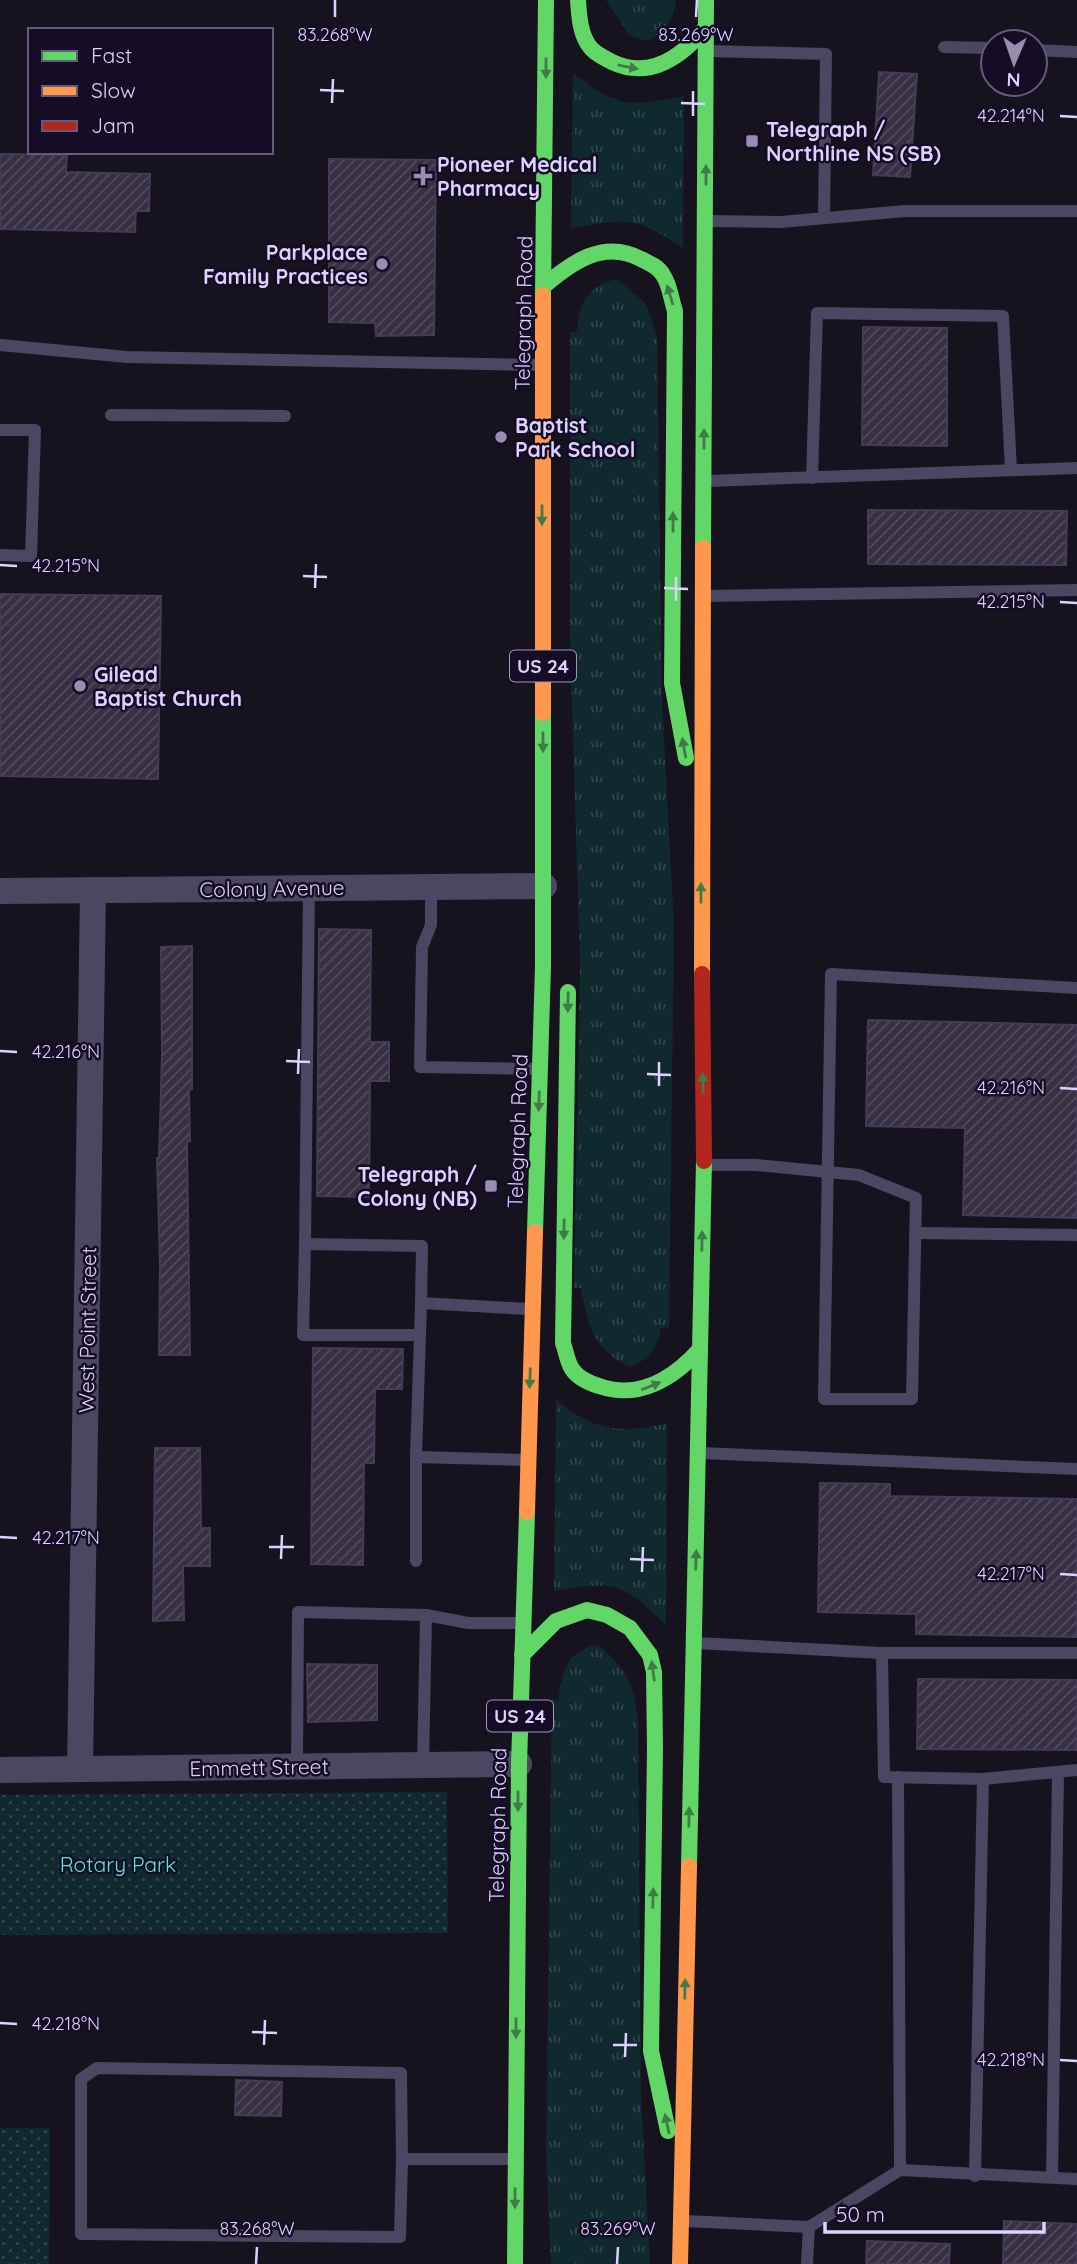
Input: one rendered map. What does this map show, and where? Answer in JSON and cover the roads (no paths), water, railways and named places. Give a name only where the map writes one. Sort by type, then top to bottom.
[{"type":"main road","name":"Telegraph Road","points":[[516,2259],[519,1764],[544,886],[543,366],[546,0]]},
{"type":"main road","points":[[578,0],[583,30],[591,49],[615,64],[635,70],[654,68],[674,59],[693,45],[706,27]]},
{"type":"main road","points":[[680,2264],[704,1165],[701,839],[706,0]]},
{"type":"main road","points":[[544,286],[567,265],[603,250],[620,250],[639,256],[663,272],[674,311],[672,682],[701,839]]},
{"type":"main road","points":[[543,838],[559,913]]},
{"type":"main road","points":[[569,976],[563,1343],[572,1370],[594,1385],[619,1392],[637,1391],[661,1382],[685,1367],[700,1349]]},
{"type":"main road","points":[[522,1655],[556,1621],[572,1612],[587,1610],[607,1615],[630,1628],[650,1655],[654,1672],[655,1748],[651,2051],[681,2191]]},
{"type":"street","name":"Colony Avenue","points":[[0,891],[544,886]]},
{"type":"street","name":"West Point Street","points":[[80,1769],[93,890]]},
{"type":"street","name":"Emmett Street","points":[[0,1770],[519,1764]]},
{"type":"lane","points":[[944,47],[979,48]]},
{"type":"lane","points":[[706,51],[826,54],[824,218]]},
{"type":"lane","points":[[1049,51],[1077,52]]},
{"type":"lane","points":[[706,221],[781,222],[905,211],[1077,211]]},
{"type":"lane","points":[[812,478],[817,313],[1003,316],[1011,470]]},
{"type":"lane","points":[[0,345],[127,357],[543,366]]},
{"type":"lane","points":[[111,415],[285,416]]},
{"type":"lane","points":[[0,430],[35,430],[31,556],[0,555]]},
{"type":"lane","points":[[704,481],[1077,468]]},
{"type":"lane","points":[[704,596],[1077,590]]},
{"type":"lane","points":[[431,886],[430,925],[422,947],[420,1067],[540,1069]]},
{"type":"lane","points":[[309,888],[303,1335],[420,1335]]},
{"type":"lane","points":[[704,1165],[756,1165],[826,1171],[859,1174],[916,1198],[912,1399],[824,1399],[826,1171],[831,974],[1077,988]]},
{"type":"lane","points":[[915,1233],[1077,1236]]},
{"type":"lane","points":[[305,1244],[422,1246],[416,1561]]},
{"type":"lane","points":[[421,1303],[532,1309]]},
{"type":"lane","points":[[699,1453],[1077,1469]]},
{"type":"lane","points":[[416,1457],[527,1460]]},
{"type":"lane","points":[[298,1766],[298,1612],[426,1615],[468,1623],[523,1623]]},
{"type":"lane","points":[[423,1765],[426,1615]]},
{"type":"lane","points":[[693,1643],[882,1653],[1077,1653]]},
{"type":"lane","points":[[882,1653],[884,1777],[983,1779],[1077,1770]]},
{"type":"lane","points":[[1052,2178],[1058,1772]]},
{"type":"lane","points":[[898,1777],[900,2170]]},
{"type":"lane","points":[[975,2176],[983,1779]]},
{"type":"lane","points":[[97,2068],[401,2073],[401,2159],[400,2237],[81,2234],[81,2079],[97,2068]]},
{"type":"lane","points":[[401,2159],[515,2159]]},
{"type":"lane","points":[[680,2221],[809,2227],[900,2170],[975,2176],[1077,2179]]},
{"type":"lane","points":[[807,2264],[809,2227]]},
{"type":"place","name":"Telegraph / Northline NS (SB)","points":[[752,141]]},
{"type":"place","name":"Pioneer Medical Pharmacy","points":[[423,176]]},
{"type":"place","name":"Parkplace Family Practices","points":[[382,264]]},
{"type":"place","name":"Baptist Park School","points":[[501,437]]},
{"type":"place","name":"Gilead Baptist Church","points":[[80,686]]},
{"type":"place","name":"Telegraph / Colony (NB)","points":[[491,1186]]},
{"type":"park label","name":"Rotary Park","points":[[118,1864]]}]
